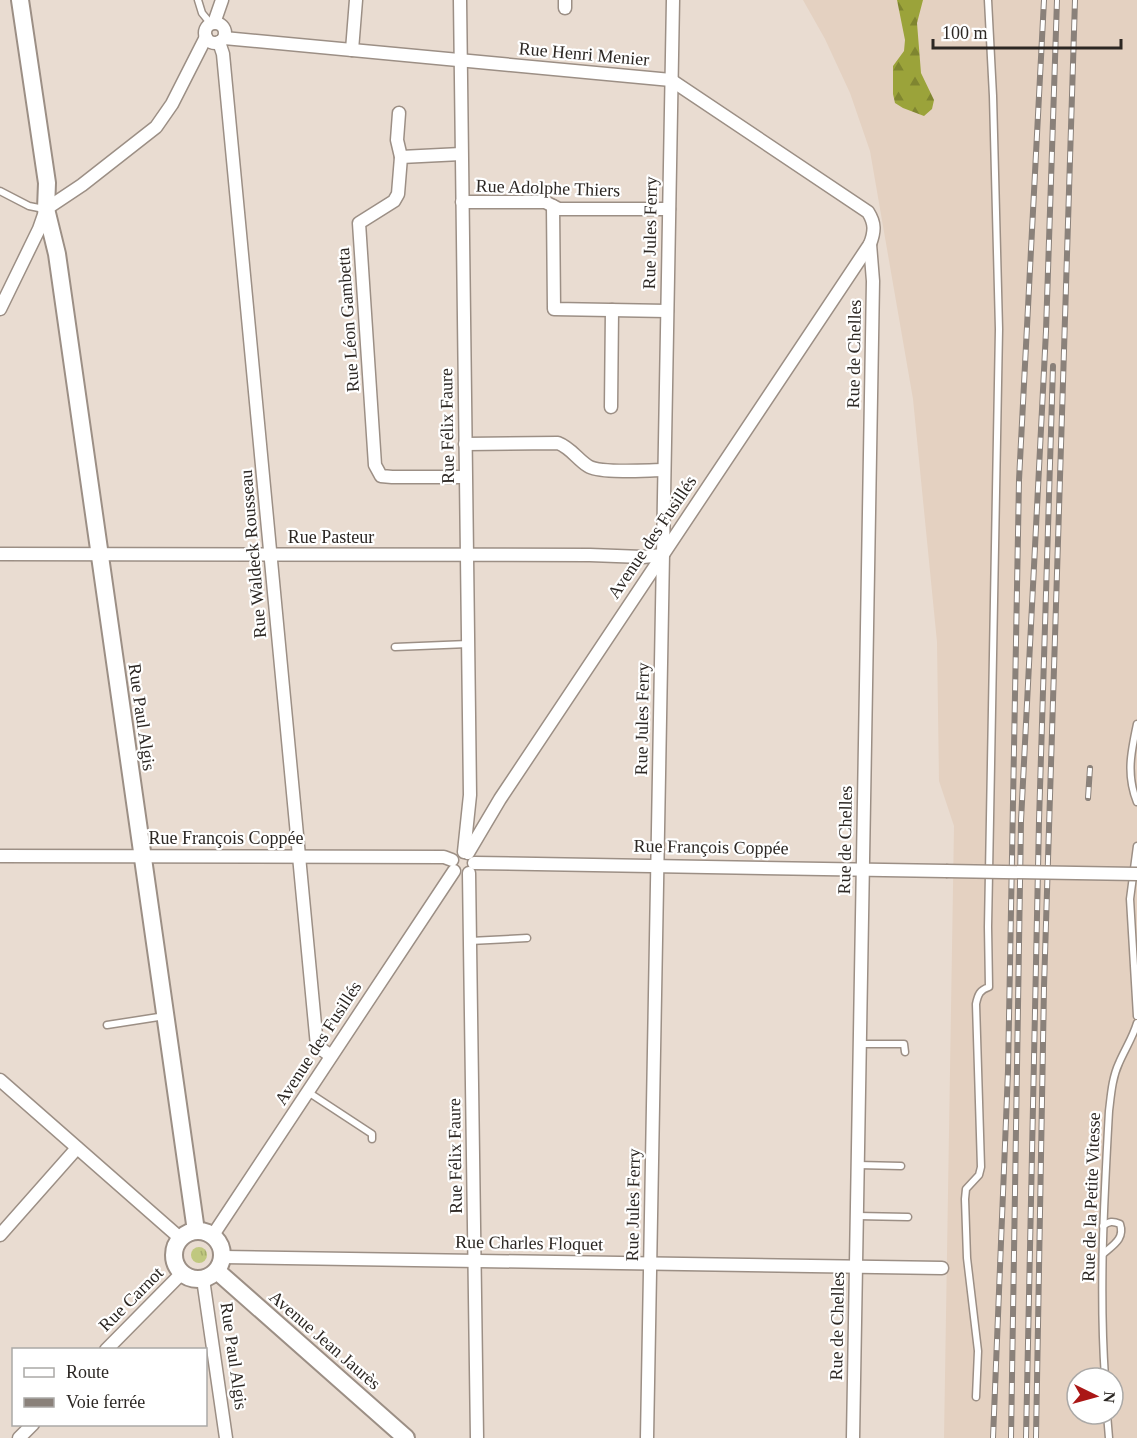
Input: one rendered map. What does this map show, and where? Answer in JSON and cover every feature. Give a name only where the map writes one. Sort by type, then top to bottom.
[{"type":"street","points":[[0,307],[36,237],[46,209],[82,185],[156,127],[164,118],[206,37],[206,28],[212,24],[222,0]]},
{"type":"street","points":[[352,50],[356,0]]},
{"type":"street","name":"Rue Félix Faure","points":[[460,0],[477,1438]]},
{"type":"street","name":"Rue Jules Ferry","points":[[647,1438],[673,0]]},
{"type":"street","name":"Rue Paul Algis","points":[[19,3],[46,183],[46,209],[57,254],[196,1230]]},
{"type":"street","points":[[206,37],[210,42],[222,40],[225,32],[222,26],[212,24]]},
{"type":"street","name":"Rue Henri Menier","points":[[222,40],[671,80],[868,212],[874,221],[874,233],[870,244]]},
{"type":"street","name":"Rue Waldeck Rousseau","points":[[222,40],[317,1046],[331,1056]]},
{"type":"street","points":[[399,113],[397,140],[401,157],[461,154]]},
{"type":"street","name":"Rue Léon Gambetta","points":[[401,157],[398,194],[394,201],[359,223],[375,465],[381,476],[465,477]]},
{"type":"street","name":"Rue Adolphe Thiers","points":[[462,202],[545,202],[559,209],[669,209]]},
{"type":"street","points":[[553,206],[554,309],[667,311]]},
{"type":"street","name":"Avenue des Fusillés","points":[[469,860],[500,800],[870,244]]},
{"type":"street","name":"Rue de Chelles","points":[[853,1438],[873,281],[870,244]]},
{"type":"street","points":[[611,407],[612,310]]},
{"type":"street","points":[[465,444],[558,443],[567,447],[589,467],[599,470],[664,470]]},
{"type":"street","name":"Rue Pasteur","points":[[0,554],[662,555]]},
{"type":"street","points":[[453,865],[457,854],[469,860]]},
{"type":"street","name":"Rue François Coppée","points":[[0,856],[444,857],[463,875],[469,860],[1137,874]]},
{"type":"street","name":"Avenue des Fusillés","points":[[213,1235],[308,1092],[453,865]]},
{"type":"street","points":[[0,1080],[180,1238]]},
{"type":"street","points":[[0,1234],[77,1148]]},
{"type":"street","points":[[196,1230],[213,1235],[221,1245],[214,1269],[192,1279],[182,1273],[174,1256],[180,1238],[196,1230]]},
{"type":"street","name":"Rue Charles Floquet","points":[[214,1269],[474,1260],[942,1268]]},
{"type":"street","name":"Rue Paul Algis","points":[[214,1269],[226,1438]]},
{"type":"street","name":"Avenue Jean Jaurès","points":[[214,1269],[406,1438]]},
{"type":"street","name":"Rue Carnot","points":[[108,1348],[182,1273]]},
{"type":"street","points":[[19,1438],[32,1426]]},
{"type":"lane","points":[[198,0],[201,13],[212,24]]},
{"type":"lane","points":[[976,1397],[978,1351],[967,1258],[965,1199],[966,1189],[979,1175],[981,1167],[976,1004],[982,989],[989,987],[988,915],[998,370],[993,96],[988,0]]},
{"type":"lane","points":[[0,191],[29,206],[46,209]]},
{"type":"lane","points":[[395,647],[468,645]]},
{"type":"lane","points":[[1137,724],[1130,765],[1130,778],[1137,802]]},
{"type":"lane","points":[[1137,846],[1130,899],[1137,1016]]},
{"type":"lane","points":[[470,940],[527,938]]},
{"type":"lane","points":[[108,1025],[165,1016]]},
{"type":"lane","name":"Rue de la Petite Vitesse","points":[[1104,1366],[1102,1254],[1111,1090],[1118,1064],[1135,1032],[1137,1023]]},
{"type":"lane","points":[[860,1044],[904,1044],[905,1052]]},
{"type":"lane","points":[[308,1092],[372,1134],[372,1139]]},
{"type":"lane","points":[[858,1165],[901,1166]]},
{"type":"lane","points":[[857,1216],[908,1217]]},
{"type":"lane","points":[[1102,1254],[1120,1239],[1122,1230],[1120,1224],[1116,1222],[1110,1221],[1103,1226]]},
{"type":"shaded area","points":[[803,0],[1137,0],[1137,1438],[944,1438],[954,826],[939,781],[937,642],[913,399],[870,151],[850,93],[825,39]]},
{"type":"green space","points":[[897,0],[923,0],[917,23],[921,73],[934,100],[932,109],[924,116],[895,103],[893,66],[904,51],[905,40]]},
{"type":"green space","points":[[199,1247],[207,1255],[199,1263],[191,1255]]},
{"type":"railway","points":[[993,1438],[1008,1071],[1019,480],[1044,0]]},
{"type":"railway","points":[[1011,1438],[1021,821],[1046,331],[1057,0]]},
{"type":"railway","points":[[1036,1438],[1044,987],[1075,0]]},
{"type":"railway","points":[[1026,1438],[1039,821],[1053,366]]},
{"type":"railway","points":[[1088,798],[1090,768]]}]
